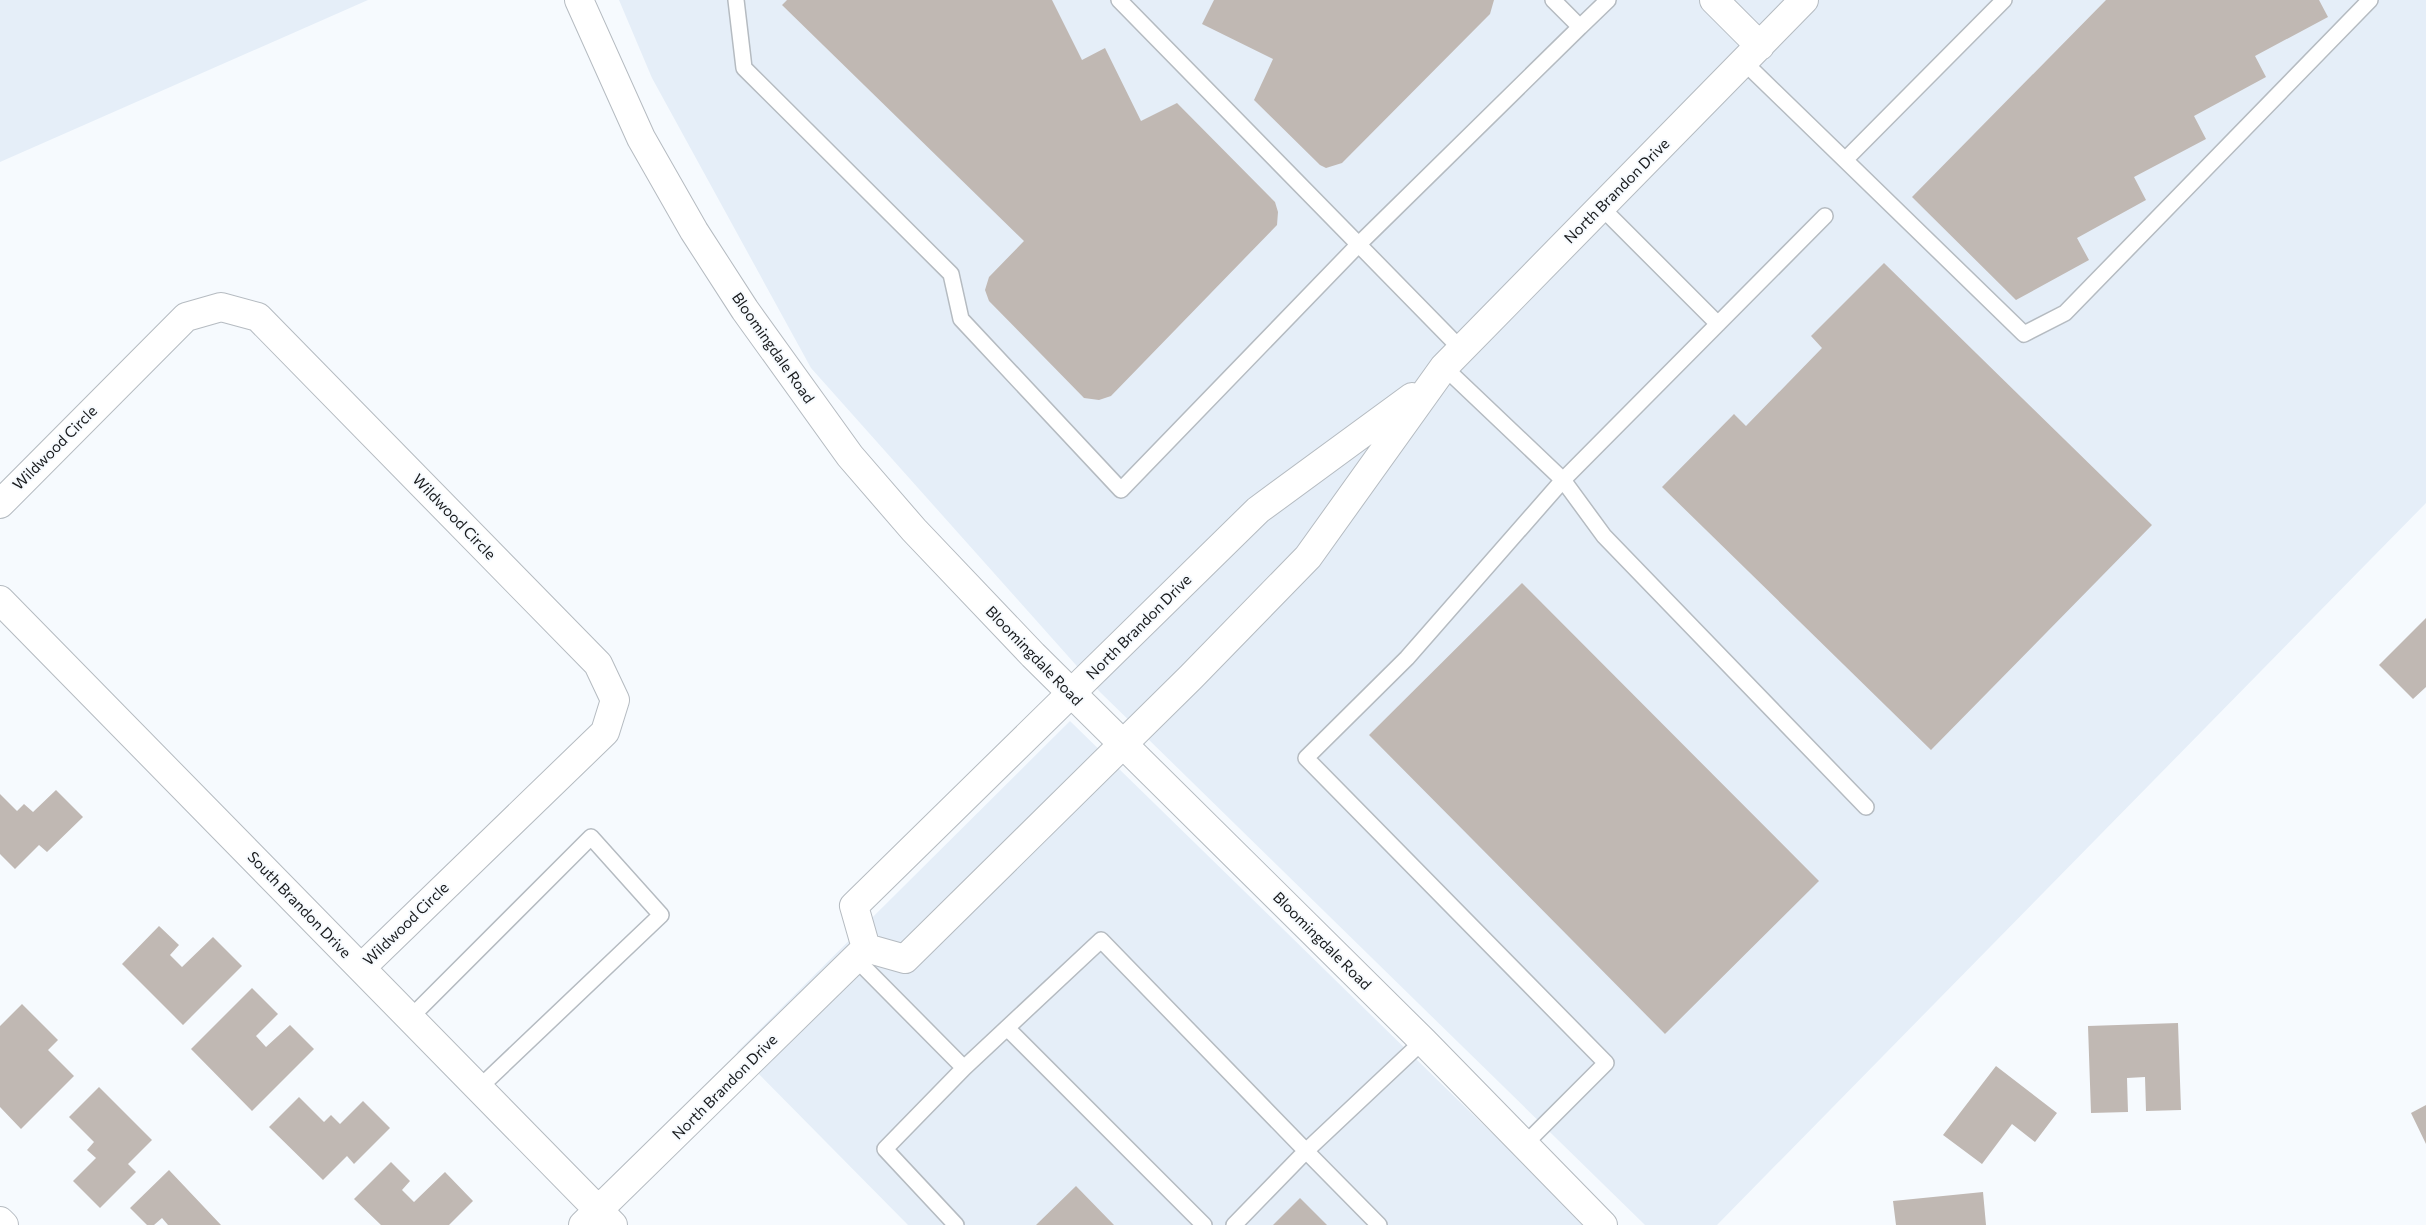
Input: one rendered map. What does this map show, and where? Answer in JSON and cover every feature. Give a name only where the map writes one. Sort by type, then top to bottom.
[{"type":"street","name":"Bloomingdale Road","points":[[579,0],[633,120],[667,185],[708,254],[850,456],[914,530],[1071,694],[1424,1041],[1603,1225]]},
{"type":"street","points":[[1714,0],[1752,54]]},
{"type":"street","name":"North Brandon Drive","points":[[860,953],[854,906],[1258,510],[1446,366],[1804,0]]},
{"type":"street","name":"Wildwood Circle","points":[[0,504],[186,316],[220,307],[230,309],[258,317],[598,664],[615,700],[605,732],[361,968]]},
{"type":"street","name":"North Brandon Drive","points":[[860,953],[905,959],[1122,745],[1308,557],[1446,366]]},
{"type":"street","name":"South Brandon Drive","points":[[0,600],[479,1088],[598,1220]]},
{"type":"street","name":"North Brandon Drive","points":[[598,1220],[860,953]]},
{"type":"street","points":[[0,1221],[4,1225]]},
{"type":"lane","points":[[736,0],[744,68],[951,274],[961,320],[1121,490],[1359,244],[1608,0]]},
{"type":"lane","points":[[1119,0],[1359,244],[1446,366],[1563,480],[1604,536],[1866,808]]},
{"type":"lane","points":[[1553,0],[1580,27]]},
{"type":"lane","points":[[1844,160],[2004,0]]},
{"type":"lane","points":[[1752,54],[1844,160],[2024,334],[2065,313],[2370,0]]},
{"type":"lane","points":[[1601,207],[1718,324]]},
{"type":"lane","points":[[1525,1144],[1606,1063],[1306,758],[1407,658],[1563,480],[1825,216]]},
{"type":"lane","points":[[410,1018],[591,837],[661,915],[479,1088]]},
{"type":"lane","points":[[956,1225],[885,1149],[964,1068],[1101,940],[1379,1225]]},
{"type":"lane","points":[[860,953],[964,1068]]},
{"type":"lane","points":[[1007,1028],[1204,1225]]},
{"type":"lane","points":[[1234,1225],[1306,1151],[1424,1041]]},
{"type":"shaded area","points":[[0,0],[368,0],[0,162]]},
{"type":"shaded area","points":[[619,0],[2426,0],[2426,503],[1717,1225],[1645,1225],[1100,692],[811,368],[652,78]]},
{"type":"shaded area","points":[[1070,721],[1586,1225],[908,1225],[737,1052]]},
{"type":"building","points":[[787,0],[1052,0],[1082,60],[1105,48],[1141,121],[1177,103],[1275,202],[1278,212],[1277,225],[1111,396],[1099,400],[1084,398],[989,301],[985,290],[989,277],[1024,241],[782,5]]},
{"type":"building","points":[[1214,0],[1494,0],[1490,14],[1342,163],[1326,168],[1320,165],[1254,100],[1273,59],[1202,24]]},
{"type":"building","points":[[2106,0],[2319,0],[2328,17],[2255,56],[2266,77],[2194,116],[2206,139],[2134,177],[2146,200],[2077,238],[2089,260],[2016,300],[1912,197]]},
{"type":"building","points":[[1884,263],[2152,525],[1931,750],[1662,487],[1734,414],[1746,426],[1822,348],[1811,336]]},
{"type":"building","points":[[1522,583],[1819,881],[1665,1034],[1369,735]]},
{"type":"building","points":[[2426,618],[2426,687],[2413,699],[2379,665]]},
{"type":"building","points":[[56,790],[83,817],[47,852],[39,845],[15,869],[0,854],[0,794],[17,811],[24,804],[33,812]]},
{"type":"building","points":[[159,926],[179,945],[170,955],[182,967],[213,937],[242,966],[183,1025],[122,964]]},
{"type":"building","points":[[252,988],[278,1014],[256,1036],[266,1047],[290,1025],[314,1049],[252,1111],[191,1049]]},
{"type":"building","points":[[22,1004],[58,1040],[48,1050],[74,1076],[21,1129],[0,1107],[0,1026]]},
{"type":"building","points":[[2178,1023],[2181,1110],[2146,1111],[2145,1077],[2127,1078],[2128,1112],[2091,1113],[2088,1026]]},
{"type":"building","points":[[1996,1066],[2057,1113],[2035,1142],[2012,1124],[1982,1164],[1943,1135]]},
{"type":"building","points":[[99,1087],[152,1140],[128,1164],[136,1172],[100,1208],[73,1181],[96,1158],[87,1150],[94,1142],[69,1117]]},
{"type":"building","points":[[299,1097],[324,1122],[331,1115],[340,1124],[363,1101],[390,1128],[354,1164],[347,1156],[323,1180],[269,1127]]},
{"type":"building","points":[[2426,1105],[2426,1144],[2411,1113]]},
{"type":"building","points":[[391,1162],[410,1181],[402,1190],[414,1202],[445,1172],[473,1201],[449,1225],[381,1225],[354,1199]]},
{"type":"building","points":[[169,1170],[221,1225],[168,1225],[162,1218],[154,1225],[147,1225],[130,1208]]},
{"type":"building","points":[[1076,1186],[1114,1225],[1036,1225]]},
{"type":"building","points":[[1983,1192],[1986,1225],[1896,1225],[1893,1201]]},
{"type":"building","points":[[1300,1198],[1327,1225],[1273,1225]]}]
